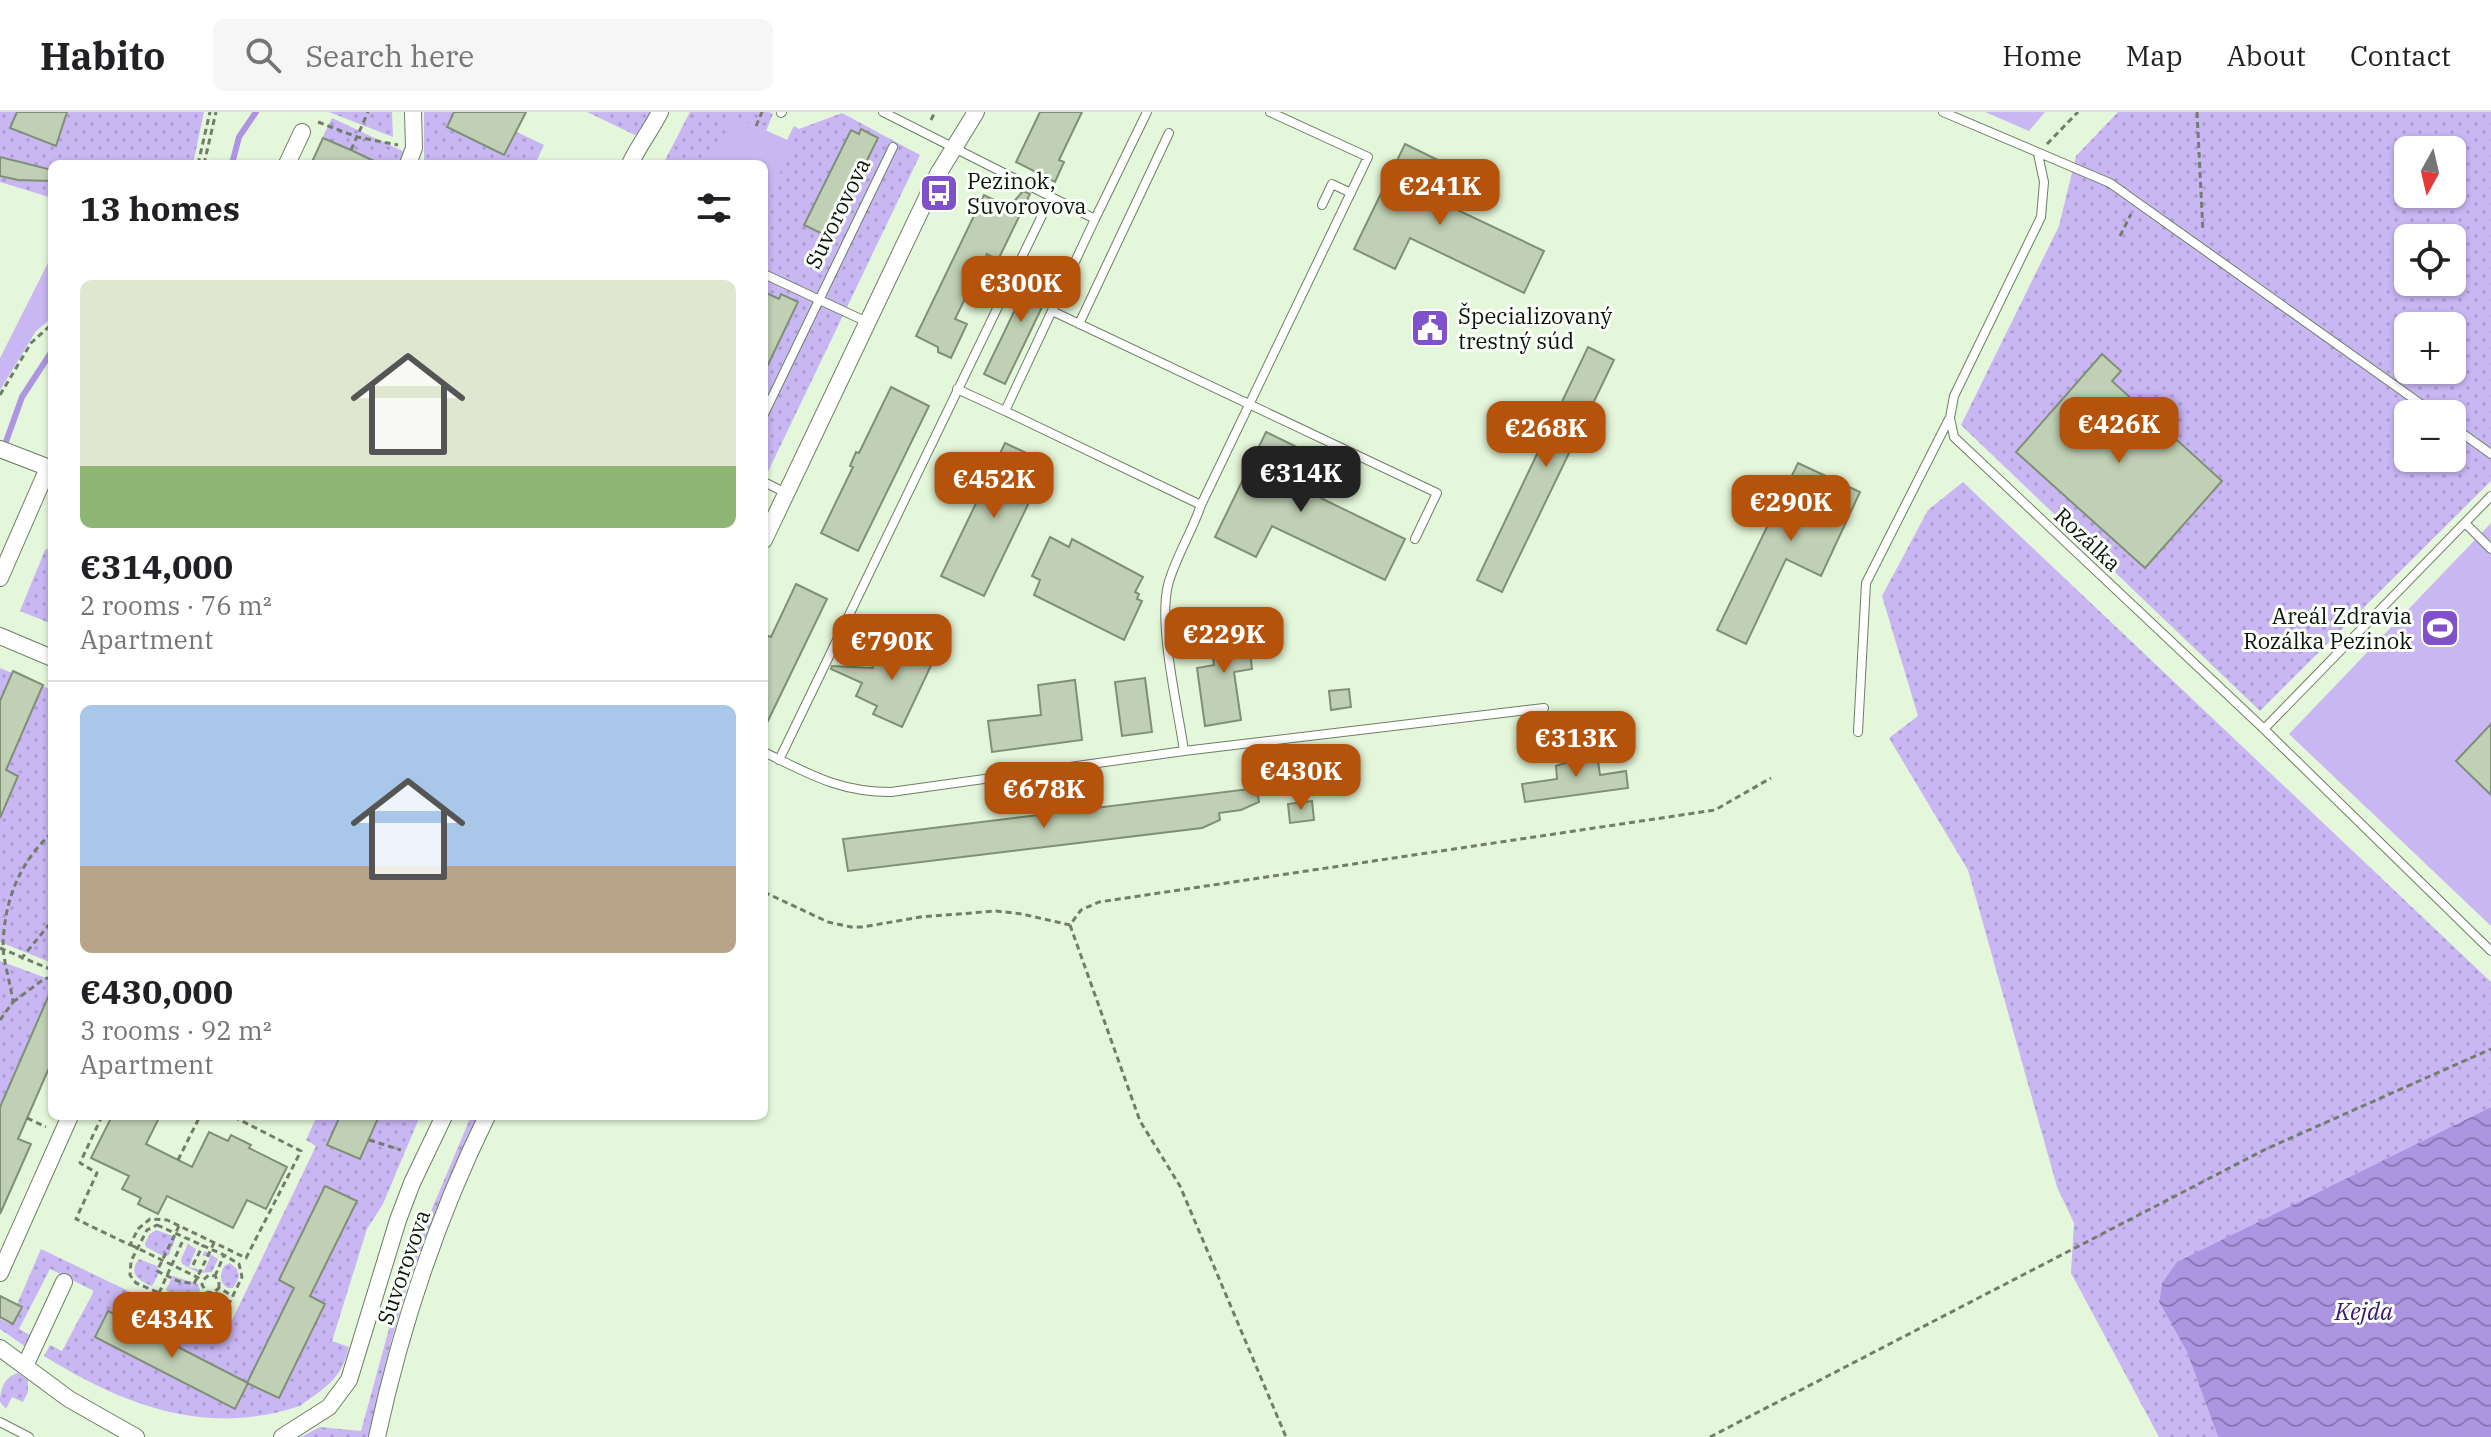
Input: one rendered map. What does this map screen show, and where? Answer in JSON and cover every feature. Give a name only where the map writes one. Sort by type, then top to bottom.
[{"type":"street","points":[[411,156],[413,112]]},
{"type":"street","points":[[632,160],[660,112]]},
{"type":"street","points":[[768,531],[938,174],[976,112]]},
{"type":"street","points":[[289,160],[302,132]]},
{"type":"street","points":[[7,452],[48,467]]},
{"type":"street","points":[[0,578],[48,472]]},
{"type":"street","points":[[0,636],[48,656]]},
{"type":"street","points":[[0,1273],[68,1120]]},
{"type":"street","points":[[282,1437],[329,1407],[349,1380],[398,1220],[442,1120]]},
{"type":"street","name":"Suvorovova","points":[[377,1437],[390,1378],[416,1290],[442,1216],[485,1120]]},
{"type":"street","points":[[25,1366],[64,1282]]},
{"type":"street","points":[[2,1354],[25,1366],[69,1399],[136,1437]]},
{"type":"lane","points":[[883,112],[1050,199],[1095,219]]},
{"type":"lane","points":[[1005,411],[1147,112]]},
{"type":"lane","points":[[1184,751],[1167,634],[1169,582],[1201,505],[1368,157],[1270,112]]},
{"type":"lane","points":[[1943,112],[2110,183],[2415,400]]},
{"type":"lane","points":[[1079,324],[1169,133]]},
{"type":"lane","name":"Suvorovova","points":[[768,406],[893,147]]},
{"type":"lane","points":[[1858,732],[1866,583],[1950,418],[1954,396],[2041,217],[2044,182],[2038,154]]},
{"type":"lane","points":[[1322,205],[1332,184],[1351,193]]},
{"type":"lane","points":[[779,760],[1050,199]]},
{"type":"lane","name":"Suvorovova","points":[[768,276],[868,323]]},
{"type":"lane","points":[[1052,311],[1437,493],[1415,539]]},
{"type":"lane","points":[[957,389],[1201,505]]},
{"type":"lane","name":"Rozálka","points":[[1950,418],[1954,437],[2264,729],[2491,951]]},
{"type":"lane","points":[[2466,436],[2491,454]]},
{"type":"lane","points":[[768,484],[786,493]]},
{"type":"lane","points":[[2264,729],[2491,496]]},
{"type":"lane","points":[[2465,523],[2491,549]]},
{"type":"lane","points":[[768,754],[835,786],[865,792],[891,792],[1184,751],[1544,708]]},
{"type":"lane","points":[[0,1422],[29,1437]]},
{"type":"path","points":[[199,160],[210,112]]},
{"type":"path","points":[[205,160],[216,112]]},
{"type":"path","points":[[351,150],[368,112]]},
{"type":"path","points":[[756,126],[762,112]]},
{"type":"path","points":[[929,123],[935,112]]},
{"type":"path","points":[[2047,144],[2078,112]]},
{"type":"path","points":[[2197,112],[2204,250]]},
{"type":"path","points":[[302,132],[319,122],[411,156]]},
{"type":"path","points":[[2120,236],[2132,210]]},
{"type":"path","points":[[0,395],[31,343],[48,328]]},
{"type":"path","points":[[1070,925],[1081,910],[1099,902],[1715,810],[1771,778]]},
{"type":"path","points":[[13,1002],[10,975],[1,948],[10,893],[30,855],[48,837]]},
{"type":"path","points":[[768,894],[828,922],[851,927],[996,911],[1070,925]]},
{"type":"path","points":[[1070,925],[1140,1121],[1180,1186],[1286,1437]]},
{"type":"path","points":[[21,959],[48,926]]},
{"type":"path","points":[[1,948],[48,969]]},
{"type":"path","points":[[0,1020],[13,1002],[48,978]]},
{"type":"path","points":[[1710,1437],[2266,1149],[2491,1049]]},
{"type":"path","points":[[27,1118],[49,1129]]},
{"type":"path","points":[[100,1120],[80,1163],[97,1173],[76,1219],[203,1280]]},
{"type":"path","points":[[178,1160],[198,1120]]},
{"type":"path","points":[[130,1245],[138,1229],[150,1219],[167,1220],[246,1258],[301,1151],[240,1120]]},
{"type":"path","points":[[369,1140],[401,1150]]},
{"type":"path","points":[[162,1226],[185,1236],[235,1260],[242,1271],[224,1314],[218,1319],[207,1319],[140,1286],[132,1279],[129,1268],[147,1230],[162,1226]]},
{"type":"path","points":[[179,1226],[157,1271],[178,1281],[194,1284],[214,1243]]},
{"type":"path","points":[[159,1293],[185,1236]]},
{"type":"path","points":[[193,1265],[203,1245]]},
{"type":"path","points":[[215,1276],[224,1255]]},
{"type":"path","points":[[209,1275],[215,1276],[219,1288],[213,1293],[207,1292],[202,1285],[203,1280],[209,1275]]},
{"type":"path","points":[[219,1288],[233,1296]]},
{"type":"path","points":[[192,1310],[207,1292]]},
{"type":"shaded area","points":[[0,112],[204,112],[194,160],[48,160],[48,197],[0,182]]},
{"type":"shaded area","points":[[329,112],[392,112],[393,137]]},
{"type":"shaded area","points":[[424,112],[527,112],[517,132],[544,145],[537,160],[424,160]]},
{"type":"shaded area","points":[[587,112],[657,112],[649,127],[635,135]]},
{"type":"shaded area","points":[[690,112],[769,112],[773,114],[766,131],[787,140],[794,126],[799,129],[842,113],[920,155],[768,472],[768,160],[665,160]]},
{"type":"shaded area","points":[[1985,112],[2045,112],[2029,131]]},
{"type":"shaded area","points":[[2118,112],[2491,112],[2491,481],[2260,711],[1961,425],[2059,226],[2076,156]]},
{"type":"shaded area","points":[[733,116],[794,143],[768,197],[768,160],[711,160]]},
{"type":"shaded area","points":[[332,118],[409,154],[407,160],[312,160]]},
{"type":"shaded area","points":[[48,263],[48,321],[36,331],[0,390],[0,358]]},
{"type":"shaded area","points":[[1963,482],[2491,982],[2491,1107],[2178,1262],[2162,1283],[2159,1302],[2187,1352],[2218,1437],[2159,1437],[2071,1273],[2074,1223],[2057,1187],[1968,870],[1889,738],[1918,716],[1882,596],[1928,510]]},
{"type":"shaded area","name":"Areál Zdravia Rozálka Pezinok","points":[[2491,523],[2491,926],[2289,734]]},
{"type":"shaded area","points":[[48,549],[48,622],[20,611]]},
{"type":"shaded area","points":[[0,668],[48,688],[48,961],[0,942]]},
{"type":"shaded area","points":[[0,961],[48,979],[48,997],[0,1107]]},
{"type":"shaded area","points":[[315,1120],[418,1120],[383,1204],[367,1229],[332,1341],[349,1347],[346,1359],[337,1376],[300,1406],[266,1415],[199,1417],[136,1402],[74,1374],[44,1356],[50,1345],[62,1351],[94,1291],[50,1269],[19,1329],[32,1336],[26,1347],[0,1329],[0,1319],[9,1323],[41,1249],[224,1337],[316,1146],[306,1140]]},
{"type":"shaded area","points":[[469,1120],[476,1120],[407,1287],[369,1437],[301,1437],[320,1427],[361,1431],[403,1278]]},
{"type":"shaded area","points":[[156,1230],[176,1237],[169,1255],[165,1257],[146,1247],[150,1234]]},
{"type":"shaded area","points":[[188,1244],[196,1249],[189,1267],[204,1271],[210,1258],[202,1255],[205,1251],[218,1259],[212,1272],[199,1273],[182,1264]]},
{"type":"shaded area","points":[[139,1259],[157,1266],[160,1271],[152,1286],[136,1276],[134,1268]]},
{"type":"shaded area","points":[[230,1263],[237,1269],[239,1277],[233,1288],[225,1286],[221,1278],[224,1266]]},
{"type":"shaded area","points":[[173,1276],[198,1284],[200,1290],[194,1302],[189,1303],[168,1292],[166,1289]]},
{"type":"shaded area","points":[[218,1293],[226,1298],[219,1313],[208,1315],[202,1311],[201,1305],[208,1296]]},
{"type":"shaded area","points":[[18,1373],[28,1380],[28,1392],[23,1402],[12,1397],[6,1409],[0,1402],[2,1388],[10,1377]]},
{"type":"water","name":"Kejda","points":[[2491,1107],[2491,1437],[2218,1437],[2187,1352],[2159,1302],[2162,1283],[2177,1262]]},
{"type":"building","points":[[17,112],[67,112],[56,146],[10,128]]},
{"type":"building","points":[[454,112],[526,112],[504,155],[447,127]]},
{"type":"building","points":[[1040,112],[1082,112],[1059,160],[1064,162],[1055,182],[1016,162]]},
{"type":"building","points":[[861,129],[878,138],[829,237],[804,225],[851,130],[859,134]]},
{"type":"building","points":[[323,138],[372,160],[313,160]]},
{"type":"building","points":[[1405,144],[1446,164],[1430,197],[1544,251],[1524,293],[1410,238],[1395,269],[1354,249]]},
{"type":"building","points":[[0,157],[48,169],[48,181],[0,176]]},
{"type":"building","points":[[1023,191],[1030,194],[998,260],[987,254],[955,319],[967,324],[951,358],[938,352],[938,347],[916,336],[984,195],[1009,207]]},
{"type":"building","points":[[1037,264],[1058,274],[1005,384],[984,374]]},
{"type":"building","points":[[768,294],[779,299],[781,294],[798,302],[768,365]]},
{"type":"building","points":[[1588,347],[1614,360],[1502,592],[1477,580]]},
{"type":"building","points":[[2102,354],[2121,371],[2112,381],[2222,481],[2145,568],[2016,452]]},
{"type":"building","points":[[891,387],[929,406],[858,551],[821,533],[853,467],[850,466],[856,452],[859,453]]},
{"type":"building","points":[[1266,432],[1307,452],[1292,484],[1405,539],[1385,580],[1272,526],[1256,557],[1215,537]]},
{"type":"building","points":[[1005,443],[1048,463],[984,596],[941,576]]},
{"type":"building","points":[[1798,463],[1860,492],[1821,576],[1786,559],[1746,644],[1717,630]]},
{"type":"building","points":[[1050,537],[1069,547],[1072,539],[1143,577],[1135,592],[1139,594],[1137,599],[1142,601],[1124,640],[1034,595],[1040,580],[1032,576]]},
{"type":"building","points":[[796,584],[827,599],[768,721],[768,636],[771,637]]},
{"type":"building","points":[[1247,625],[1252,669],[1234,672],[1241,720],[1205,726],[1197,668],[1214,665],[1209,630]]},
{"type":"building","points":[[909,642],[936,655],[902,727],[873,714],[877,706],[856,696],[862,683],[831,669],[832,666],[873,668],[868,654],[885,648],[893,672]]},
{"type":"building","points":[[13,671],[43,685],[6,770],[18,776],[0,818],[0,701]]},
{"type":"building","points":[[1145,678],[1152,732],[1122,736],[1115,682]]},
{"type":"building","points":[[1075,680],[1082,740],[992,752],[988,721],[1041,715],[1038,685]]},
{"type":"building","points":[[1349,689],[1351,707],[1331,710],[1329,691]]},
{"type":"building","points":[[2491,724],[2491,795],[2456,761]]},
{"type":"building","points":[[1596,747],[1600,775],[1626,771],[1628,788],[1525,802],[1522,784],[1557,779],[1556,766],[1574,760],[1570,750]]},
{"type":"building","points":[[1257,788],[1259,802],[1241,810],[1219,813],[1220,820],[1202,828],[848,871],[843,839]]},
{"type":"building","points":[[1312,801],[1314,820],[1290,823],[1288,804]]},
{"type":"building","points":[[48,997],[48,1070],[18,1139],[31,1144],[0,1214],[0,1107]]},
{"type":"building","points":[[110,1120],[158,1120],[146,1144],[192,1167],[209,1132],[228,1141],[231,1135],[287,1167],[266,1209],[247,1200],[233,1228],[167,1196],[158,1214],[138,1204],[141,1198],[122,1189],[129,1176],[91,1158]]},
{"type":"building","points":[[338,1120],[377,1120],[360,1159],[327,1145]]},
{"type":"building","points":[[325,1186],[357,1201],[310,1296],[325,1304],[279,1398],[247,1383],[294,1288],[279,1280]]},
{"type":"building","points":[[0,1296],[22,1307],[13,1324],[0,1317]]},
{"type":"building","points":[[108,1311],[248,1383],[235,1409],[95,1337]]},
{"type":"waterway","points":[[233,160],[239,137],[256,112]]},
{"type":"waterway","points":[[3,450],[22,397],[48,357]]},
{"type":"place","name":"Pezinok, Suvorovova","points":[[939,193]]},
{"type":"place","name":"Špecializovaný trestný súd","points":[[1430,328]]},
{"type":"place","name":"Areál Zdravia Rozálka Pezinok","points":[[2440,628]]}]
